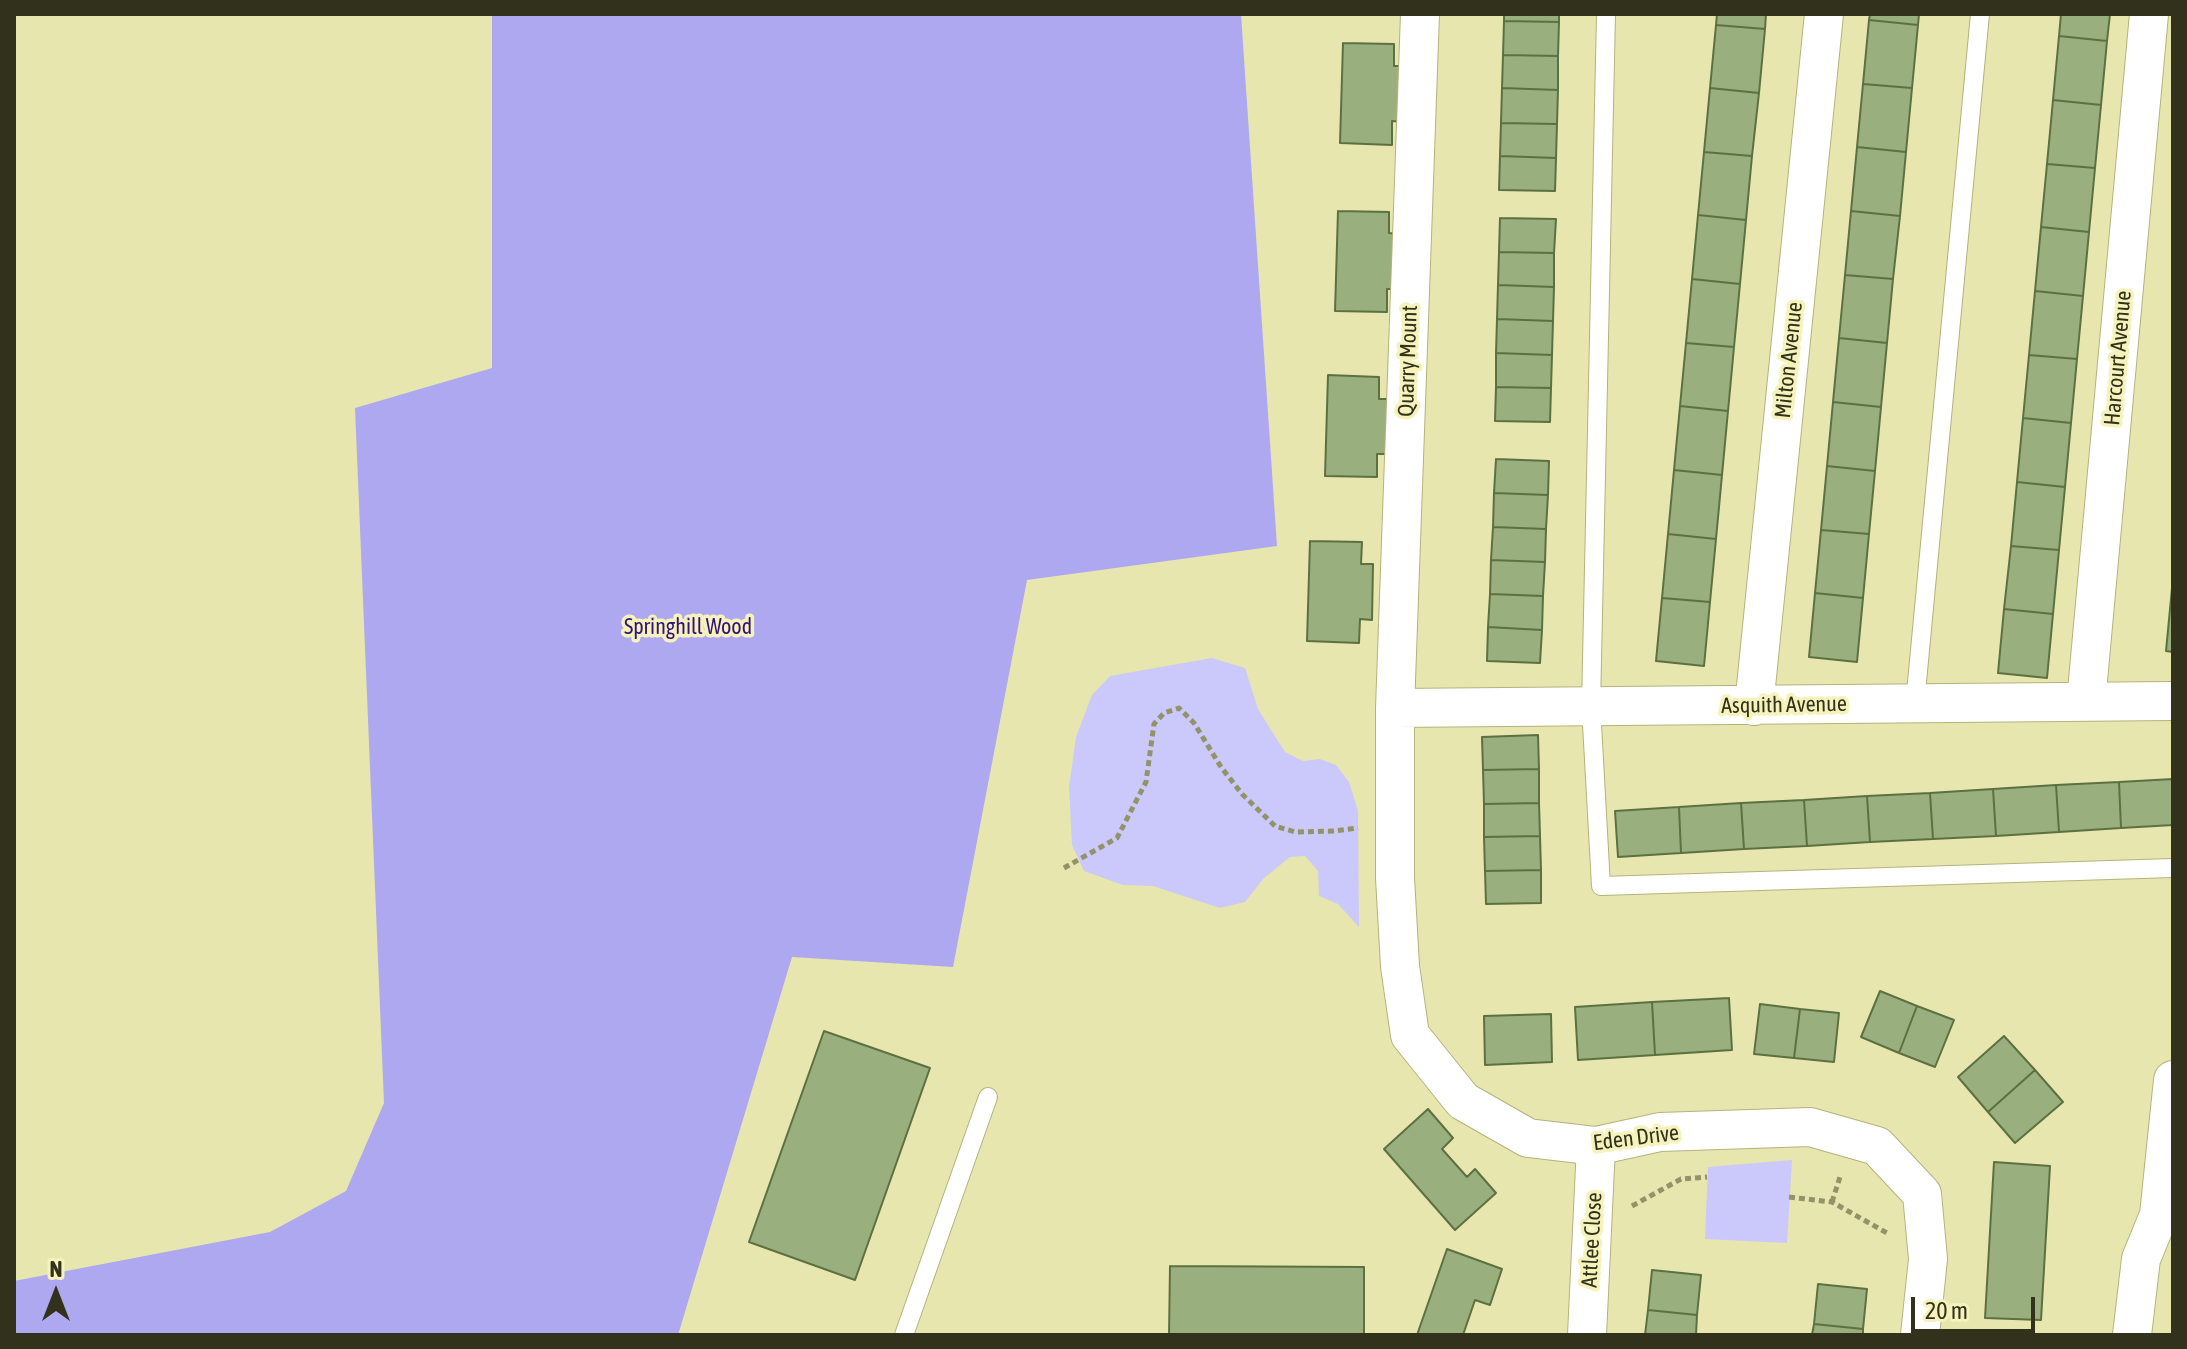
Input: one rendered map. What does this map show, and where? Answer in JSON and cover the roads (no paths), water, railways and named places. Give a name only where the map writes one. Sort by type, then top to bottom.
[{"type":"street","name":"Quarry Mount","points":[[1395,708],[1420,14]]},
{"type":"street","name":"Milton Avenue","points":[[1754,706],[1824,14]]},
{"type":"street","name":"Harcourt Avenue","points":[[2086,702],[2149,14]]},
{"type":"street","name":"Asquith Avenue","points":[[1395,708],[2173,701]]},
{"type":"street","name":"Eden Drive","points":[[1395,708],[1400,966],[1410,1035],[1463,1101],[1528,1138],[1596,1146],[1660,1132],[1810,1127],[1877,1146],[1922,1194],[1928,1259],[1920,1335]]},
{"type":"street","points":[[2132,1335],[2141,1259],[2159,1215],[2173,1080]]},
{"type":"street","name":"Attlee Close","points":[[1587,1335],[1596,1146]]},
{"type":"lane","points":[[1606,14],[1591,706],[1601,886],[2173,868]]},
{"type":"lane","points":[[1915,703],[1980,14]]},
{"type":"lane","points":[[904,1335],[988,1097]]},
{"type":"park label","name":"Springhill Wood","points":[[688,627]]}]
